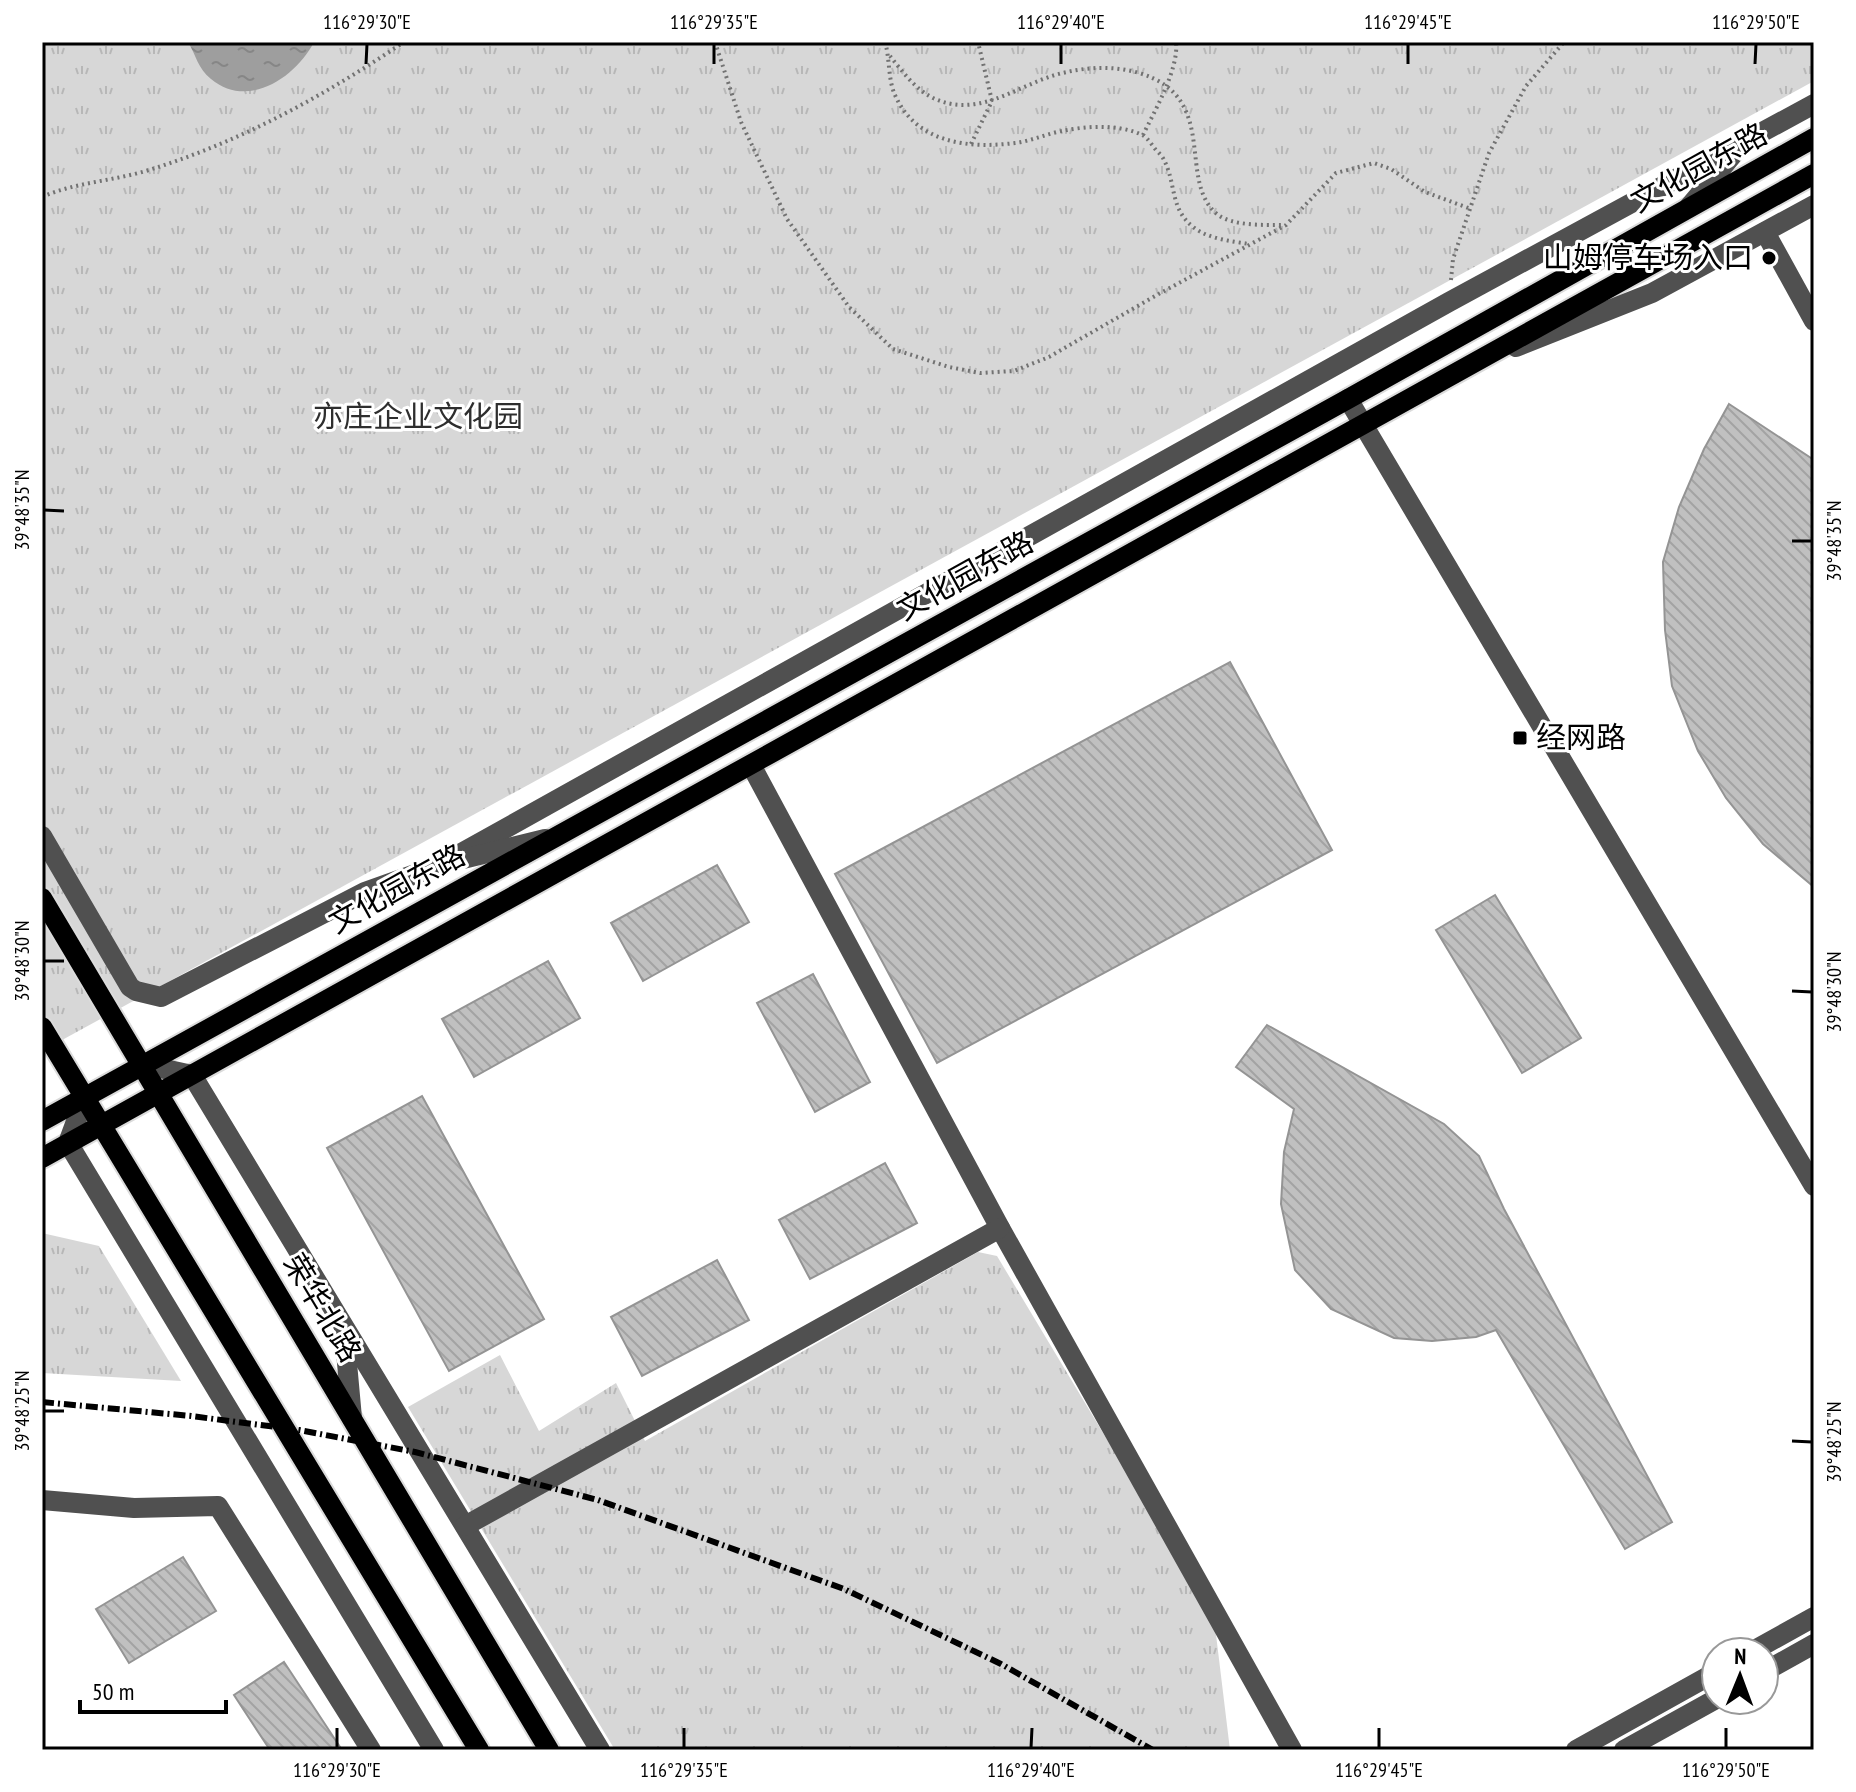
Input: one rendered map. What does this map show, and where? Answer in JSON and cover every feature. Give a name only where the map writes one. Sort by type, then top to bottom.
[{"type":"main road","name":"文化园东路","points":[[42,1121],[1814,138]]},
{"type":"main road","name":"文化园东路","points":[[42,1158],[1814,174]]},
{"type":"main road","name":"荣华北路","points":[[42,898],[549,1750]]},
{"type":"main road","points":[[42,1027],[479,1750]]},
{"type":"street","points":[[438,866],[1449,302],[1814,104]]},
{"type":"street","points":[[1688,208],[1742,143]]},
{"type":"street","points":[[1478,362],[1652,293],[1814,205]]},
{"type":"street","points":[[1765,232],[1814,321]]},
{"type":"street","points":[[1348,399],[1814,1186]]},
{"type":"street","points":[[751,765],[1000,1228],[1292,1750]]},
{"type":"street","points":[[42,836],[130,987],[161,997],[365,892],[438,866],[553,837]]},
{"type":"street","points":[[142,1064],[192,1075],[600,1750]]},
{"type":"street","points":[[85,1097],[68,1143],[434,1750]]},
{"type":"street","points":[[465,1526],[1000,1228]]},
{"type":"street","points":[[343,1325],[352,1418]]},
{"type":"street","points":[[42,1500],[134,1508],[218,1506],[371,1750]]},
{"type":"street","points":[[1780,1636],[1814,1617]]},
{"type":"street","points":[[1780,1663],[1814,1644]]},
{"type":"street","points":[[1576,1750],[1700,1681]]},
{"type":"street","points":[[1624,1750],[1700,1708]]},
{"type":"path","points":[[42,197],[58,190],[146,172],[212,148],[277,120],[404,42]]},
{"type":"path","points":[[715,42],[741,122],[787,219],[849,307],[893,349],[949,367],[980,373],[1014,371],[1049,357],[1286,225],[1336,173],[1374,163],[1391,169],[1425,192],[1471,209]]},
{"type":"path","points":[[885,42],[890,56],[893,93],[906,114],[922,131],[943,141],[971,144],[1015,143],[1064,130],[1100,127],[1143,135],[1165,161],[1177,210],[1193,227],[1217,238],[1250,245]]},
{"type":"path","points":[[971,144],[992,101],[978,42]]},
{"type":"path","points":[[1143,135],[1166,86],[1177,50],[1176,42]]},
{"type":"path","points":[[1449,302],[1453,259],[1489,153],[1526,86],[1564,42]]},
{"type":"path","points":[[890,56],[915,85],[933,98],[953,104],[980,105],[1054,75],[1089,68],[1120,68],[1144,74],[1166,86],[1186,110],[1191,122],[1202,193],[1217,214],[1249,225],[1286,225]]},
{"type":"green space","name":"亦庄企业文化园","points":[[42,42],[1814,42],[1814,81],[42,1051]]},
{"type":"green space","points":[[42,1233],[99,1246],[181,1381],[42,1373]]},
{"type":"green space","points":[[978,1252],[997,1256],[1214,1618],[1230,1750],[615,1750],[408,1407],[500,1355],[539,1431],[616,1383],[645,1441]]},
{"type":"water","points":[[188,42],[314,42],[296,67],[283,77],[255,90],[240,91],[225,88],[211,79],[200,66]]},
{"type":"building","points":[[1729,404],[1814,460],[1814,887],[1763,844],[1726,798],[1698,751],[1672,686],[1665,630],[1663,562],[1679,507],[1704,449]]},
{"type":"building","points":[[1230,662],[1332,850],[937,1063],[835,874]]},
{"type":"building","points":[[717,865],[749,922],[643,981],[611,923]]},
{"type":"building","points":[[1495,895],[1581,1038],[1522,1073],[1436,930]]},
{"type":"building","points":[[548,961],[580,1018],[474,1077],[442,1019]]},
{"type":"building","points":[[813,974],[870,1082],[815,1112],[757,1003]]},
{"type":"building","points":[[1267,1025],[1444,1124],[1479,1156],[1504,1209],[1672,1522],[1625,1549],[1496,1330],[1476,1337],[1432,1341],[1394,1338],[1331,1309],[1295,1270],[1281,1204],[1284,1152],[1294,1109],[1236,1067]]},
{"type":"building","points":[[422,1096],[544,1319],[449,1371],[327,1148]]},
{"type":"building","points":[[885,1163],[917,1223],[810,1279],[779,1220]]},
{"type":"building","points":[[717,1260],[749,1320],[642,1376],[611,1317]]},
{"type":"building","points":[[183,1557],[216,1611],[129,1663],[96,1609]]},
{"type":"building","points":[[284,1662],[342,1750],[270,1750],[234,1695]]},
{"type":"railway","points":[[42,1402],[299,1430],[415,1452],[598,1500],[844,1589],[1001,1664],[1153,1750]]},
{"type":"place","name":"山姆停车场入口","points":[[1769,258]]},
{"type":"place","name":"经网路","points":[[1520,738]]}]
